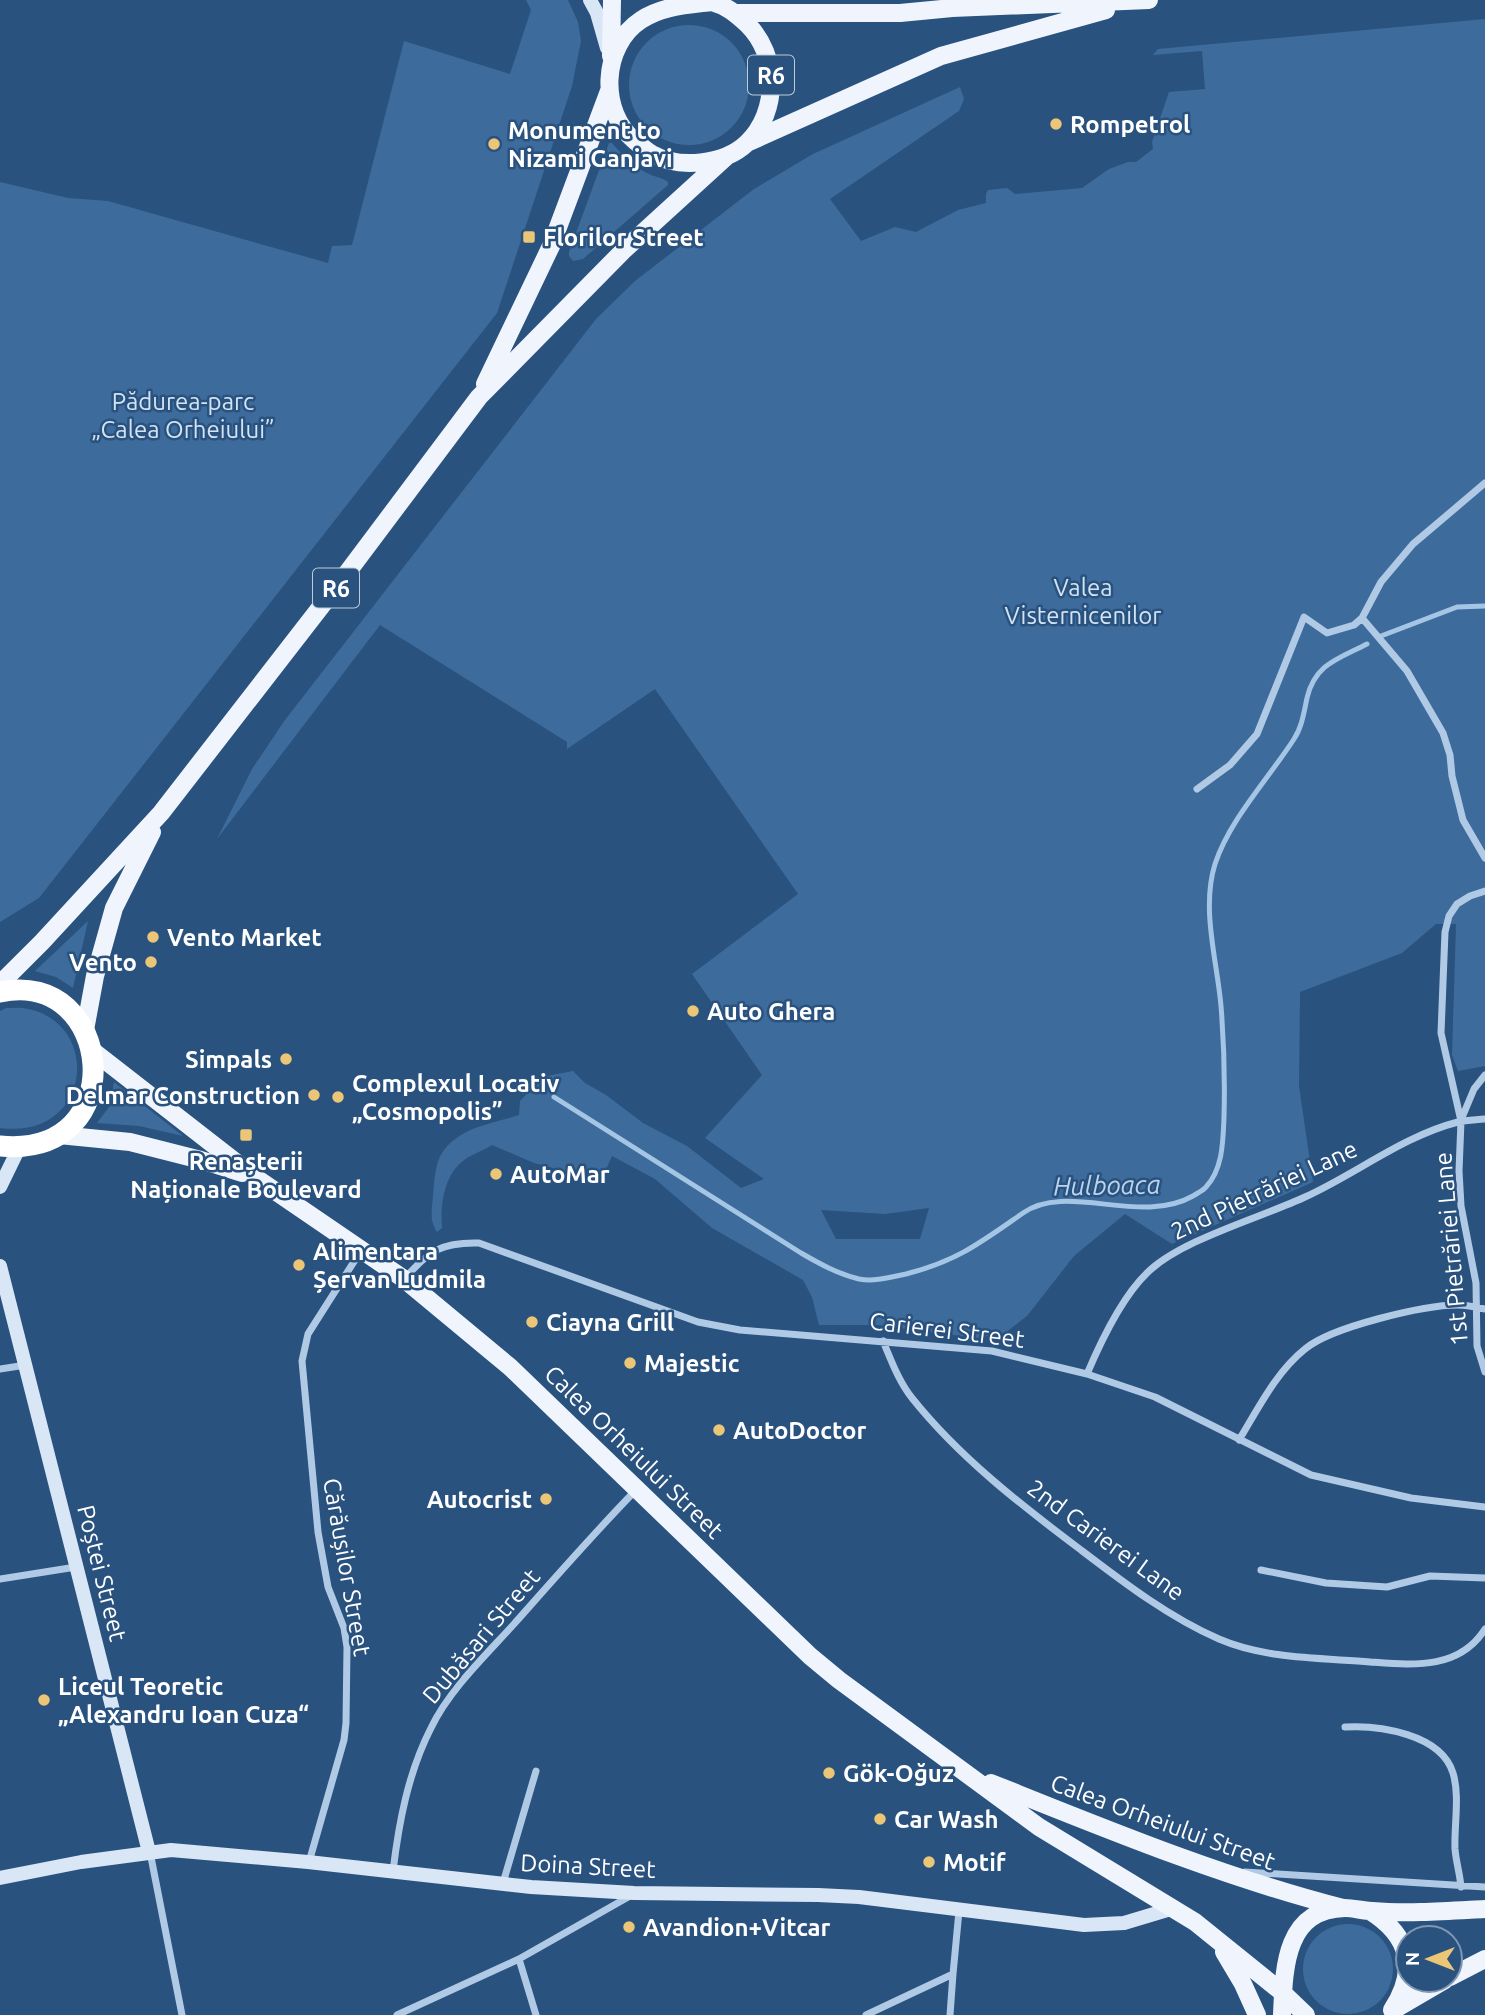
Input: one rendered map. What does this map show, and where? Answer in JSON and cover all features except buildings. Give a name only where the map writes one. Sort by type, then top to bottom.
[{"type":"highway","points":[[0,992],[33,992],[54,999],[71,1013],[85,1030],[93,1051],[94,1075],[89,1098],[77,1119],[47,1142],[9,1147]]},
{"type":"main road","points":[[590,0],[601,24],[611,63]]},
{"type":"main road","points":[[611,63],[612,0]]},
{"type":"main road","points":[[611,63],[622,40],[637,22],[672,7],[709,1]]},
{"type":"main road","name":"R6","points":[[0,984],[161,813],[479,397],[625,249],[727,156],[747,144],[764,118],[772,89],[769,60],[757,33],[724,5],[709,1]]},
{"type":"main road","points":[[747,144],[942,57],[1141,1]]},
{"type":"main road","name":"R6","points":[[735,13],[900,6],[952,8],[1141,1]]},
{"type":"main road","name":"R6","points":[[611,63],[610,91],[617,117],[631,138],[652,154],[677,163],[702,163],[727,156]]},
{"type":"main road","name":"R6","points":[[479,397],[551,246],[610,91]]},
{"type":"main road","name":"R6","points":[[85,1030],[95,976],[114,908],[161,813]]},
{"type":"main road","name":"Calea Orheiului Street","points":[[93,1051],[256,1178],[404,1279],[510,1367],[810,1656],[899,1726],[1039,1827],[1174,1908],[1283,1993],[1306,2015]]},
{"type":"main road","name":"Calea Orheiului Street","points":[[59,1135],[130,1142],[166,1150],[256,1178]]},
{"type":"main road","points":[[0,1187],[9,1147]]},
{"type":"main road","name":"Poștei Street","points":[[0,1266],[149,1852]]},
{"type":"main road","name":"Calea Orheiului Street","points":[[969,1774],[1142,1844],[1295,1896],[1343,1908],[1370,1911],[1485,1909]]},
{"type":"main road","name":"Doina Street","points":[[0,1878],[82,1862],[171,1850],[503,1884],[635,1893],[818,1895],[1105,1925],[1134,1921],[1174,1908]]},
{"type":"main road","points":[[1282,2015],[1286,1960],[1291,1943],[1300,1929],[1313,1917],[1343,1908]]},
{"type":"main road","points":[[1370,1911],[1392,1928],[1406,1952],[1408,1973],[1404,1993],[1390,2013]]},
{"type":"main road","points":[[1217,1940],[1244,1984],[1257,2015]]},
{"type":"main road","points":[[1464,1970],[1485,1959]]},
{"type":"main road","points":[[1390,2013],[1422,1994]]},
{"type":"street","points":[[1197,789],[1230,765],[1257,734],[1304,617],[1327,633],[1354,625],[1362,618],[1381,582],[1413,544],[1485,483]]},
{"type":"street","points":[[1362,618],[1407,671],[1443,733],[1463,820],[1485,858]]},
{"type":"street","points":[[1461,1121],[1441,1033],[1445,932],[1449,916],[1457,904],[1485,891]]},
{"type":"street","points":[[1461,1121],[1474,1089],[1485,1075]]},
{"type":"street","name":"2nd Pietrăriei Lane","points":[[1087,1374],[1101,1341],[1133,1291],[1147,1273],[1174,1253],[1308,1196],[1388,1152],[1461,1121],[1485,1119]]},
{"type":"street","name":"1st Pietrăriei Lane","points":[[1461,1121],[1461,1206],[1476,1283],[1477,1346],[1485,1372]]},
{"type":"street","name":"Carierei Street","points":[[404,1279],[425,1255],[438,1248],[450,1244],[479,1243],[698,1322],[740,1330],[992,1351],[1087,1374],[1156,1397],[1311,1475],[1397,1496],[1485,1507]]},
{"type":"street","name":"Cărăușilor Street","points":[[308,1862],[344,1740],[347,1647],[344,1628],[328,1587],[318,1532],[302,1362],[308,1334],[362,1249]]},
{"type":"street","points":[[1239,1440],[1288,1365],[1305,1348],[1323,1337],[1340,1330],[1430,1308],[1462,1304],[1485,1309]]},
{"type":"street","name":"2nd Carierei Lane","points":[[883,1341],[910,1396],[957,1448],[1043,1522],[1124,1583],[1219,1639],[1257,1651],[1329,1659],[1413,1663],[1435,1662],[1454,1657],[1477,1642],[1485,1629]]},
{"type":"street","points":[[0,1369],[26,1365]]},
{"type":"street","name":"Dubăsari Street","points":[[393,1873],[400,1820],[408,1789],[431,1728],[442,1709],[472,1670],[637,1489]]},
{"type":"street","points":[[0,1579],[77,1567]]},
{"type":"street","points":[[1261,1570],[1326,1583],[1387,1587],[1430,1576],[1485,1578]]},
{"type":"street","points":[[1345,1727],[1379,1728],[1397,1733],[1421,1740],[1443,1755],[1454,1774],[1455,1850],[1461,1887]]},
{"type":"street","points":[[503,1884],[536,1771]]},
{"type":"street","name":"Poștei Street","points":[[149,1852],[183,2015]]},
{"type":"street","points":[[1222,1871],[1307,1874],[1485,1887]]},
{"type":"street","points":[[397,2015],[519,1959],[635,1893]]},
{"type":"street","points":[[950,2015],[959,1911]]},
{"type":"street","points":[[519,1959],[536,2015]]},
{"type":"street","points":[[866,2015],[953,1974]]},
{"type":"green space","name":"Pădurea-parc „Calea Orheiului”","points":[[526,0],[568,0],[578,22],[581,41],[572,86],[497,313],[39,898],[0,922],[0,182],[68,198],[108,201],[328,263],[332,246],[352,245],[404,41],[510,74],[531,10]]},
{"type":"green space","name":"Valea Visternicenilor","points":[[1485,19],[1485,1066],[1458,1071],[1452,1055],[1456,924],[1436,924],[1402,953],[1300,992],[1299,1086],[1313,1182],[1172,1244],[1125,1214],[1074,1256],[1027,1316],[1005,1333],[976,1338],[878,1325],[819,1325],[812,1297],[803,1280],[712,1228],[655,1179],[612,1156],[601,1181],[534,1163],[492,1145],[466,1159],[451,1174],[443,1201],[442,1228],[437,1232],[432,1215],[435,1174],[440,1157],[449,1144],[467,1132],[519,1115],[520,1101],[542,1077],[573,1071],[585,1083],[643,1123],[687,1146],[741,1188],[764,1179],[705,1138],[762,1075],[692,974],[798,894],[655,689],[567,749],[567,742],[380,625],[217,839],[252,769],[285,720],[596,319],[635,281],[754,189],[813,154],[960,87],[964,99],[959,111],[830,199],[861,241],[895,227],[916,232],[958,210],[986,203],[988,190],[1007,188],[1015,194],[1082,188],[1109,169],[1136,162],[1153,149],[1152,142],[1169,92],[1205,89],[1202,51],[1153,55],[1158,49]],"holes":[[[929,1208],[920,1239],[836,1239],[821,1210],[885,1214]]]},
{"type":"green space","points":[[689,25],[712,30],[731,43],[744,62],[749,85],[744,108],[731,127],[712,140],[689,145],[666,140],[647,127],[634,108],[629,85],[634,62],[647,43],[666,30]]},
{"type":"green space","points":[[609,143],[637,167],[665,180],[668,185],[583,259],[573,261],[569,252]]},
{"type":"green space","points":[[88,921],[73,988],[56,977],[35,971]]},
{"type":"green space","points":[[6,1008],[28,1009],[52,1019],[68,1036],[76,1056],[76,1079],[69,1100],[54,1117],[31,1127],[0,1128],[0,1011]]},
{"type":"green space","points":[[114,1082],[183,1136],[139,1126],[97,1123],[109,1107]]},
{"type":"green space","points":[[1348,1924],[1365,1928],[1380,1937],[1389,1952],[1393,1969],[1389,1986],[1380,2001],[1365,2010],[1348,2014],[1331,2010],[1316,2001],[1307,1986],[1303,1969],[1307,1952],[1316,1937],[1331,1928]]},
{"type":"waterway","name":"Hulboaca","points":[[1381,636],[1457,607],[1485,606]]},
{"type":"waterway","name":"Hulboaca","points":[[554,1097],[801,1253],[822,1265],[859,1279],[889,1278],[940,1263],[968,1250],[1023,1213],[1041,1205],[1061,1201],[1150,1207],[1172,1204],[1193,1196],[1212,1180],[1221,1154],[1223,1136],[1222,1020],[1209,899],[1215,864],[1240,815],[1297,734],[1316,677],[1329,664],[1367,644]]},
{"type":"place","name":"Rompetrol","points":[[1056,124]]},
{"type":"place","name":"Monument to Nizami Ganjavi","points":[[494,144]]},
{"type":"place","name":"Florilor Street","points":[[529,237]]},
{"type":"place","name":"Vento Market","points":[[153,937]]},
{"type":"place","name":"Vento","points":[[151,962]]},
{"type":"place","name":"Auto Ghera","points":[[693,1011]]},
{"type":"place","name":"Simpals","points":[[286,1059]]},
{"type":"place","name":"Delmar Construction","points":[[314,1095]]},
{"type":"place","name":"Complexul Locativ „Cosmopolis”","points":[[338,1097]]},
{"type":"place","name":"Renașterii Naționale Boulevard","points":[[246,1135]]},
{"type":"place","name":"AutoMar","points":[[496,1174]]},
{"type":"place","name":"Alimentara Șervan Ludmila","points":[[299,1265]]},
{"type":"place","name":"Ciayna Grill","points":[[532,1322]]},
{"type":"place","name":"Majestic","points":[[630,1363]]},
{"type":"place","name":"AutoDoctor","points":[[719,1430]]},
{"type":"place","name":"Autocrist","points":[[546,1499]]},
{"type":"place","name":"Liceul Teoretic „Alexandru Ioan Cuza“","points":[[44,1700]]},
{"type":"place","name":"Gök-Oğuz","points":[[829,1773]]},
{"type":"place","name":"Car Wash","points":[[880,1819]]},
{"type":"place","name":"Motif","points":[[929,1862]]},
{"type":"place","name":"Avandion+Vitcar","points":[[629,1927]]}]
